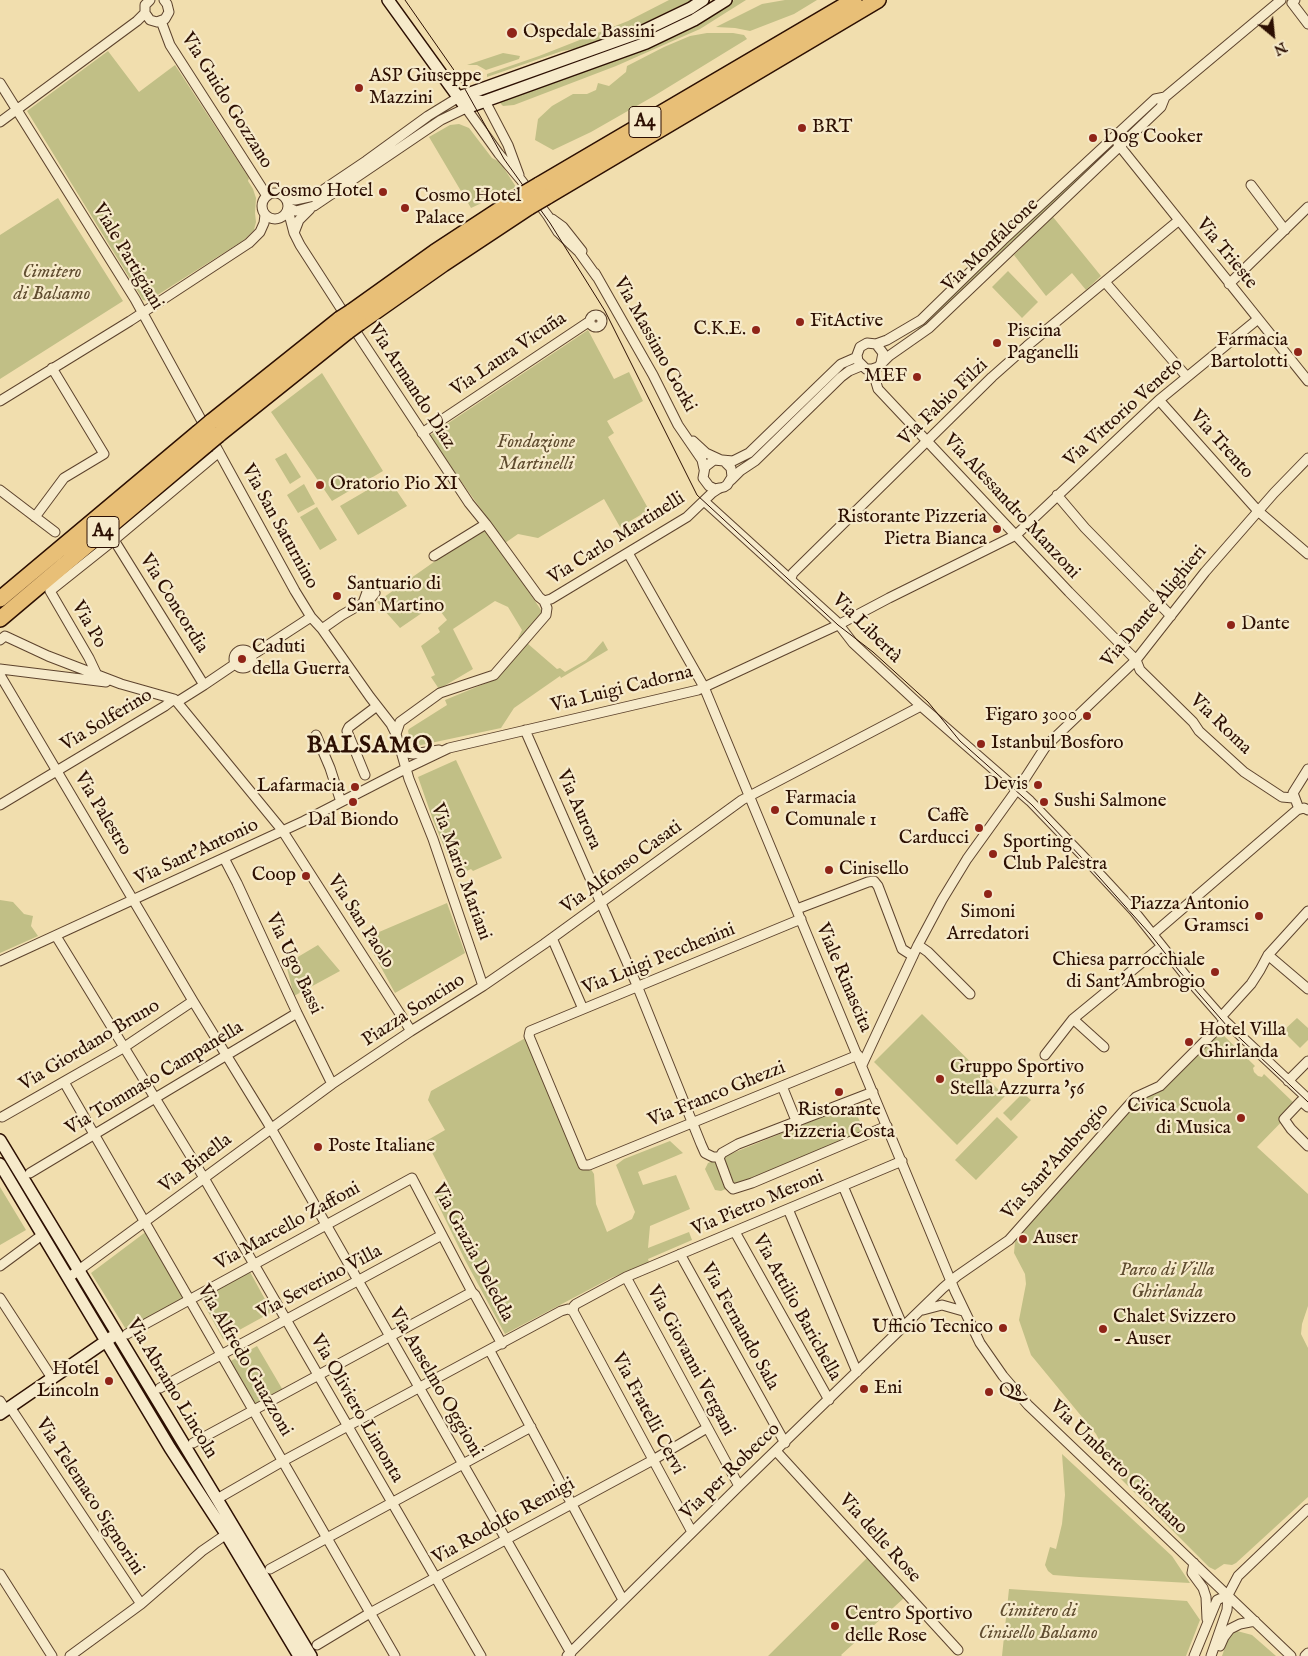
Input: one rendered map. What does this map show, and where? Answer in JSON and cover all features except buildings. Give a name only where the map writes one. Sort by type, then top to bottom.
[{"type":"highway","name":"A4","points":[[542,191],[854,0]]},
{"type":"highway","name":"A4","points":[[0,620],[210,437],[436,252],[524,194],[542,191],[878,0]]},
{"type":"highway","name":"A4","points":[[0,598],[210,437]]},
{"type":"main road","name":"Via Massimo Gorki","points":[[388,0],[466,108]]},
{"type":"main road","points":[[459,97],[641,32],[691,8],[703,0]]},
{"type":"main road","points":[[466,108],[646,43],[694,20],[726,0]]},
{"type":"main road","name":"Via Abramo Lincoln","points":[[0,1140],[79,1270],[122,1334],[217,1499],[230,1532],[299,1656]]},
{"type":"main road","name":"Via Abramo Lincoln","points":[[0,1164],[182,1466],[230,1532],[311,1656]]},
{"type":"main road","points":[[4,1408],[106,1341],[122,1334]]},
{"type":"main road","points":[[182,1466],[190,1471],[205,1493],[217,1499]]},
{"type":"street","points":[[150,0],[145,6],[145,13],[153,21],[165,19],[169,12],[168,1]]},
{"type":"street","points":[[1165,97],[1281,0]]},
{"type":"street","points":[[1295,0],[1292,3],[1308,24]]},
{"type":"street","points":[[0,122],[137,21],[145,13]]},
{"type":"street","name":"Via Guido Gozzano","points":[[161,21],[170,45],[267,196]]},
{"type":"street","name":"Viale Partigiani","points":[[0,83],[18,109],[142,313],[210,437]]},
{"type":"street","points":[[0,402],[249,243],[260,232],[264,223],[265,214],[262,205],[267,196],[276,193],[295,200],[314,196],[428,116],[459,97],[485,101]]},
{"type":"street","name":"Via Monfalcone","points":[[876,344],[887,340],[921,320],[1003,240],[1113,138],[1156,99],[1165,97],[1162,107],[929,328],[881,363]]},
{"type":"street","name":"Via Massimo Gorki","points":[[485,101],[508,145],[524,194]]},
{"type":"street","points":[[294,233],[303,215],[314,206],[441,120],[466,108]]},
{"type":"street","name":"Via Massimo Gorki","points":[[466,108],[499,154],[524,194],[548,216],[558,232],[579,252],[598,277],[653,374],[681,429],[702,460],[704,469]]},
{"type":"street","name":"Via Trieste","points":[[1113,138],[1308,381]]},
{"type":"street","points":[[1251,186],[1285,230]]},
{"type":"street","points":[[265,214],[274,220],[280,219],[288,209],[286,198]]},
{"type":"street","points":[[288,209],[296,211],[314,206]]},
{"type":"street","points":[[1229,284],[1308,207]]},
{"type":"street","name":"Via Armando Diaz","points":[[288,209],[294,233],[300,245],[340,308],[469,503],[539,597],[544,601]]},
{"type":"street","name":"Via Fabio Filzi","points":[[792,581],[793,573],[992,377],[1178,221]]},
{"type":"street","points":[[1105,282],[1187,377]]},
{"type":"street","name":"Via Vittorio Veneto","points":[[1016,535],[1159,400],[1258,318]]},
{"type":"street","name":"Via Laura Vicuña","points":[[422,433],[590,321]]},
{"type":"street","points":[[864,344],[876,344],[883,353],[881,363],[872,369],[866,369],[857,357],[858,351],[864,344]]},
{"type":"street","points":[[857,357],[841,364],[749,453],[733,461],[710,461],[704,469],[703,476],[707,484],[714,488],[720,488],[729,483],[737,474],[756,461],[840,377],[862,366]]},
{"type":"street","points":[[35,517],[64,478],[104,454],[52,368]]},
{"type":"street","name":"Via Alessandro Manzoni","points":[[872,369],[878,389],[1136,660]]},
{"type":"street","name":"Via Trento","points":[[1159,400],[1258,511],[1308,554]]},
{"type":"street","name":"Via Massimo Gorki","points":[[681,429],[706,453],[721,460]]},
{"type":"street","points":[[114,540],[210,437]]},
{"type":"street","name":"Via San Saturnino","points":[[210,437],[311,617],[322,629],[377,706],[396,723]]},
{"type":"street","name":"Via Dante Alighieri","points":[[862,1066],[913,956],[942,900],[963,865],[1049,742],[1136,660],[1205,572],[1258,511],[1308,458]]},
{"type":"street","points":[[721,460],[728,464],[731,469],[732,476],[729,483]]},
{"type":"street","name":"Via Carlo Martinelli","points":[[396,723],[440,693],[494,675],[546,615],[547,608],[544,601],[551,599],[687,518],[712,492],[720,488]]},
{"type":"street","points":[[0,490],[55,532]]},
{"type":"street","points":[[1057,495],[1085,528],[1171,616]]},
{"type":"street","name":"Via Libertà","points":[[704,501],[839,624],[854,643],[921,706],[1030,801],[1083,856],[1153,934]]},
{"type":"street","points":[[434,556],[486,524]]},
{"type":"street","name":"Via Luigi Cadorna","points":[[405,769],[450,748],[704,687],[839,624],[913,585],[1016,535]]},
{"type":"street","name":"Via Po","points":[[97,674],[50,592],[114,540]]},
{"type":"street","name":"Via Concordia","points":[[114,540],[204,685]]},
{"type":"street","name":"Viale Rinascita","points":[[628,553],[704,687],[951,1282]]},
{"type":"street","points":[[322,629],[362,603]]},
{"type":"street","name":"Via Solferino","points":[[0,805],[175,700],[204,685],[235,664],[240,667],[248,666],[251,656],[311,617]]},
{"type":"street","points":[[0,640],[5,636],[48,656],[121,684],[175,700]]},
{"type":"street","points":[[78,667],[86,662],[86,652]]},
{"type":"street","name":"Via Roma","points":[[1136,660],[1140,670],[1193,722],[1199,731],[1244,772],[1282,797],[1293,798]]},
{"type":"street","points":[[0,669],[121,684]]},
{"type":"street","name":"Via Palestro","points":[[0,675],[193,1001]]},
{"type":"street","name":"Via San Paolo","points":[[175,700],[282,830],[411,1031]]},
{"type":"street","points":[[365,775],[347,731],[349,727],[377,706]]},
{"type":"street","name":"Via Alfonso Casati","points":[[513,965],[750,795],[921,706]]},
{"type":"street","name":"Via Mario Mariani","points":[[396,723],[396,734],[405,769],[433,839],[483,986]]},
{"type":"street","name":"Via Aurora","points":[[525,730],[638,987],[705,1153],[719,1158]]},
{"type":"street","points":[[316,735],[330,768],[341,802]]},
{"type":"street","points":[[401,752],[413,754],[450,748]]},
{"type":"street","name":"Via Sant'Antonio","points":[[0,961],[282,830],[304,822],[405,769]]},
{"type":"street","points":[[1308,769],[1293,793],[1293,798],[1304,809],[1153,934],[1223,1019],[1308,1099]]},
{"type":"street","name":"Via Ugo Bassi","points":[[224,858],[273,950],[297,1013],[332,1084]]},
{"type":"street","points":[[797,909],[874,881],[878,886],[902,949],[913,956]]},
{"type":"street","points":[[1307,913],[1268,955],[1308,989]]},
{"type":"street","name":"Via Luigi Pecchenini","points":[[588,1165],[583,1165],[529,1036],[530,1031],[801,919]]},
{"type":"street","name":"Via Oliviero Limonta","points":[[56,936],[204,1178],[481,1656]]},
{"type":"street","points":[[552,938],[583,1009]]},
{"type":"street","points":[[918,946],[928,952],[970,994]]},
{"type":"street","points":[[1045,1055],[1073,1019],[1162,946]]},
{"type":"street","name":"Via Sant'Ambrogio","points":[[951,1282],[1009,1240],[1136,1097],[1160,1086],[1208,1039],[1251,984],[1268,955]]},
{"type":"street","name":"Piazza Soncino","points":[[332,1084],[513,965]]},
{"type":"street","name":"Via Giordano Bruno","points":[[2,1117],[124,1048],[193,1001]]},
{"type":"street","name":"Via Anselmo Oggioni","points":[[193,1001],[327,1224],[507,1539],[569,1654]]},
{"type":"street","name":"Via Tommaso Campanella","points":[[30,1173],[297,1013]]},
{"type":"street","points":[[1073,1019],[1104,1047]]},
{"type":"street","name":"Via Franco Ghezzi","points":[[588,1165],[858,1055]]},
{"type":"street","points":[[1288,1081],[1308,1060]]},
{"type":"street","name":"Via Alfredo Guazzoni","points":[[64,1082],[395,1656]]},
{"type":"street","name":"Via Binella","points":[[68,1278],[332,1084]]},
{"type":"street","points":[[782,1086],[797,1123]]},
{"type":"street","points":[[873,1092],[797,1123],[738,1144],[722,1153],[719,1158],[729,1185],[733,1189],[752,1183],[887,1126]]},
{"type":"street","points":[[1308,1107],[1301,1101],[1284,1120],[1308,1146]]},
{"type":"street","name":"Via Pietro Meroni","points":[[573,1311],[576,1304],[626,1277],[902,1161]]},
{"type":"street","name":"Via Marcello Zaffoni","points":[[122,1334],[190,1300],[412,1178]]},
{"type":"street","name":"Via Grazia Deledda","points":[[412,1178],[472,1292],[476,1295],[502,1344]]},
{"type":"street","points":[[843,1186],[903,1327]]},
{"type":"street","points":[[788,1209],[857,1372]]},
{"type":"street","name":"Via Attilio Barichella","points":[[735,1232],[829,1400]]},
{"type":"street","points":[[0,1266],[42,1235]]},
{"type":"street","name":"Via Severino Villa","points":[[160,1388],[442,1235]]},
{"type":"street","name":"Via Fernando Sala","points":[[680,1254],[785,1443]]},
{"type":"street","name":"Via Giovanni Vergani","points":[[626,1277],[739,1486]]},
{"type":"street","name":"Via Umberto Giordano","points":[[951,1282],[987,1354],[1019,1396],[1291,1656]]},
{"type":"street","name":"Via per Robecco","points":[[569,1654],[739,1486],[951,1282]]},
{"type":"street","points":[[193,1443],[472,1292]]},
{"type":"street","points":[[0,1298],[52,1378]]},
{"type":"street","name":"Via per Robecco","points":[[919,1312],[942,1304],[964,1311]]},
{"type":"street","points":[[217,1499],[282,1461],[490,1351],[561,1311],[566,1309],[573,1311]]},
{"type":"street","name":"Via Fratelli Cervi","points":[[573,1311],[692,1532]]},
{"type":"street","points":[[490,1351],[623,1600]]},
{"type":"street","name":"Via Telemaco Signorini","points":[[4,1408],[141,1604]]},
{"type":"street","points":[[270,1569],[531,1427]]},
{"type":"street","name":"Via Rodolfo Remigi","points":[[317,1645],[370,1613],[653,1460],[707,1428]]},
{"type":"street","name":"Via delle Rose","points":[[776,1451],[958,1650]]},
{"type":"street","points":[[1212,1656],[1227,1610],[1228,1595],[1238,1576],[1308,1509]]},
{"type":"street","points":[[70,1656],[141,1604],[202,1551],[230,1532]]},
{"type":"street","points":[[1194,1563],[1192,1573],[1203,1588],[1206,1597],[1207,1625]]},
{"type":"street","points":[[0,1574],[52,1656]]},
{"type":"street","points":[[1194,1656],[1217,1600],[1228,1595]]},
{"type":"street","points":[[1212,1656],[1230,1629],[1240,1624],[1255,1621]]},
{"type":"street","points":[[1305,1656],[1308,1653]]},
{"type":"green space","points":[[669,0],[692,0],[632,29],[585,47],[562,51],[487,77],[487,74],[628,21]]},
{"type":"green space","points":[[734,0],[746,0],[700,29],[616,66],[514,105],[503,106],[499,102],[625,57],[656,43]]},
{"type":"green space","points":[[785,0],[817,0],[794,14],[750,31],[716,27],[762,4]]},
{"type":"green space","points":[[707,33],[733,33],[744,35],[747,39],[591,132],[553,150],[535,140],[538,119],[552,106],[573,94],[587,94],[596,90],[598,83],[609,86],[626,72],[627,66],[690,36]]},
{"type":"green space","points":[[108,51],[139,92],[175,65],[249,178],[248,181],[256,198],[254,230],[244,240],[148,301],[143,300],[27,111]]},
{"type":"green space","points":[[503,53],[520,56],[519,59],[486,70],[477,65],[467,65]]},
{"type":"green space","points":[[459,124],[469,128],[492,158],[500,162],[516,187],[471,208],[429,137],[450,125]]},
{"type":"green space","points":[[1107,149],[1109,152],[919,330],[917,328]]},
{"type":"green space","name":"Cimitero di Balsamo","points":[[58,198],[123,301],[0,379],[0,235]]},
{"type":"green space","points":[[1053,217],[1101,276],[1086,290],[1072,273],[1046,296],[1014,255]]},
{"type":"green space","points":[[1008,271],[1038,302],[1022,318],[992,287]]},
{"type":"green space","name":"Fondazione Martinelli","points":[[588,330],[614,379],[629,372],[643,401],[607,421],[614,433],[608,437],[649,510],[620,527],[604,499],[538,538],[518,534],[505,543],[429,436]]},
{"type":"green space","points":[[322,373],[383,471],[332,501],[271,412]]},
{"type":"green space","points":[[286,453],[301,477],[290,484],[275,459]]},
{"type":"green space","points":[[388,478],[407,506],[358,535],[340,506]]},
{"type":"green space","points":[[304,484],[315,504],[298,513],[287,495]]},
{"type":"green space","points":[[317,507],[337,540],[320,550],[300,517]]},
{"type":"green space","points":[[485,526],[543,613],[521,640],[518,638],[522,630],[508,607],[495,601],[453,629],[473,669],[439,689],[431,677],[435,675],[421,646],[440,632],[438,628],[447,620],[435,604],[400,628],[377,602]]},
{"type":"green space","points":[[603,641],[608,650],[561,678],[560,676],[514,708],[501,728],[412,747],[409,729],[447,705],[445,700],[496,679],[527,643],[557,669],[560,668],[565,672],[586,660]]},
{"type":"green space","points":[[456,760],[502,858],[473,871],[471,869],[456,876],[418,777]]},
{"type":"green space","points":[[0,900],[13,902],[24,914],[33,916],[31,926],[38,936],[0,953]]},
{"type":"green space","points":[[447,903],[465,953],[395,993],[365,938]]},
{"type":"green space","points":[[318,945],[340,971],[294,996],[286,964]]},
{"type":"green space","name":"Gruppo Sportivo Stella Azzurra '56","points":[[922,1014],[1005,1096],[957,1145],[874,1062]]},
{"type":"green space","points":[[1297,1018],[1308,1028],[1308,1040],[1300,1048],[1283,1031]]},
{"type":"green space","name":"Parco di Villa Ghirlanda","points":[[1219,1031],[1255,1066],[1253,1068],[1254,1072],[1258,1076],[1262,1077],[1264,1074],[1297,1106],[1257,1147],[1308,1194],[1308,1306],[1301,1334],[1308,1348],[1308,1497],[1236,1563],[1232,1565],[1224,1564],[1215,1570],[1209,1567],[1118,1476],[1096,1434],[1031,1355],[1019,1320],[1026,1284],[1025,1274],[1014,1253],[1015,1241],[1139,1099]]},
{"type":"green space","points":[[529,1036],[585,1160],[594,1174],[596,1204],[607,1232],[632,1219],[635,1212],[616,1165],[624,1159],[670,1141],[683,1153],[638,1172],[643,1185],[676,1175],[690,1209],[650,1226],[648,1248],[689,1232],[692,1240],[648,1259],[649,1262],[611,1278],[505,1334],[465,1260],[432,1192],[448,1183],[426,1141],[445,1130],[428,1100],[431,1091]]},
{"type":"green space","points":[[1023,1093],[1031,1100],[1011,1121],[1003,1113]]},
{"type":"green space","points":[[852,1105],[865,1132],[721,1191],[715,1190],[705,1169],[708,1163]]},
{"type":"green space","points":[[997,1117],[1018,1137],[976,1180],[955,1160]]},
{"type":"green space","points":[[0,1187],[26,1230],[0,1245]]},
{"type":"green space","points":[[147,1231],[186,1299],[127,1331],[91,1273]]},
{"type":"green space","points":[[250,1272],[272,1312],[223,1339],[201,1299]]},
{"type":"green space","points":[[257,1346],[284,1392],[256,1408],[229,1362]]},
{"type":"green space","points":[[1062,1454],[1172,1556],[1190,1583],[1053,1575],[1048,1571],[1045,1565],[1050,1547],[1056,1549],[1062,1524],[1065,1495]]},
{"type":"green space","name":"Centro Sportivo delle Rose","points":[[867,1558],[904,1598],[842,1656],[768,1656]]},
{"type":"green space","name":"Cimitero di Cinisello Balsamo","points":[[1009,1589],[1187,1601],[1200,1620],[1186,1656],[1002,1656]]},
{"type":"green space","points":[[1237,1631],[1252,1635],[1276,1656],[1222,1656],[1231,1634]]},
{"type":"tram line","points":[[405,0],[456,73],[504,159],[550,223],[605,311],[697,495],[838,625],[873,652],[928,702],[960,741],[1032,805],[1150,934],[1227,1026],[1308,1102]]},
{"type":"place","name":"Ospedale Bassini","points":[[512,33]]},
{"type":"place","name":"ASP Giuseppe Mazzini","points":[[359,88]]},
{"type":"place","name":"BRT","points":[[802,128]]},
{"type":"place","name":"Dog Cooker","points":[[1093,138]]},
{"type":"place","name":"Cosmo Hotel","points":[[383,192]]},
{"type":"place","name":"Cosmo Hotel Palace","points":[[405,208]]},
{"type":"place","name":"FitActive","points":[[800,322]]},
{"type":"place","name":"C.K.E.","points":[[756,330]]},
{"type":"place","name":"Piscina Paganelli","points":[[997,343]]},
{"type":"place","name":"Farmacia Bartolotti","points":[[1298,352]]},
{"type":"place","name":"MEF","points":[[917,377]]},
{"type":"place","name":"Oratorio Pio XI","points":[[320,485]]},
{"type":"place","name":"Ristorante Pizzeria Pietra Bianca","points":[[997,529]]},
{"type":"place","name":"Santuario di San Martino","points":[[337,596]]},
{"type":"place","name":"Dante","points":[[1231,625]]},
{"type":"place","name":"Caduti della Guerra","points":[[242,659]]},
{"type":"place","name":"Figaro 3000","points":[[1087,716]]},
{"type":"place","name":"Istanbul Bosforo","points":[[981,744]]},
{"type":"place","name":"Devis","points":[[1038,785]]},
{"type":"place","name":"Lafarmacia","points":[[355,787]]},
{"type":"place","name":"Dal Biondo","points":[[353,802]]},
{"type":"place","name":"Sushi Salmone","points":[[1044,802]]},
{"type":"place","name":"Farmacia Comunale 1","points":[[775,810]]},
{"type":"place","name":"Caffè Carducci","points":[[979,828]]},
{"type":"place","name":"Sporting Club Palestra","points":[[993,854]]},
{"type":"place","name":"Cinisello","points":[[829,870]]},
{"type":"place","name":"Coop","points":[[306,876]]},
{"type":"place","name":"Simoni Arredatori","points":[[988,894]]},
{"type":"place","name":"Piazza Antonio Gramsci","points":[[1259,916]]},
{"type":"place","name":"Chiesa parrocchiale di Sant'Ambrogio","points":[[1215,972]]},
{"type":"place","name":"Hotel Villa Ghirlanda","points":[[1189,1042]]},
{"type":"place","name":"Gruppo Sportivo Stella Azzurra '56","points":[[940,1079]]},
{"type":"place","name":"Ristorante Pizzeria Costa","points":[[839,1092]]},
{"type":"place","name":"Civica Scuola di Musica","points":[[1241,1118]]},
{"type":"place","name":"Poste Italiane","points":[[318,1147]]},
{"type":"place","name":"Auser","points":[[1023,1239]]},
{"type":"place","name":"Ufficio Tecnico","points":[[1003,1328]]},
{"type":"place","name":"Chalet Svizzero - Auser","points":[[1103,1329]]},
{"type":"place","name":"Hotel Lincoln","points":[[109,1381]]},
{"type":"place","name":"Eni","points":[[864,1389]]},
{"type":"place","name":"Q8","points":[[989,1392]]},
{"type":"place","name":"Centro Sportivo delle Rose","points":[[835,1626]]},
{"type":"district","name":"BALSAMO","points":[[370,747]]}]
